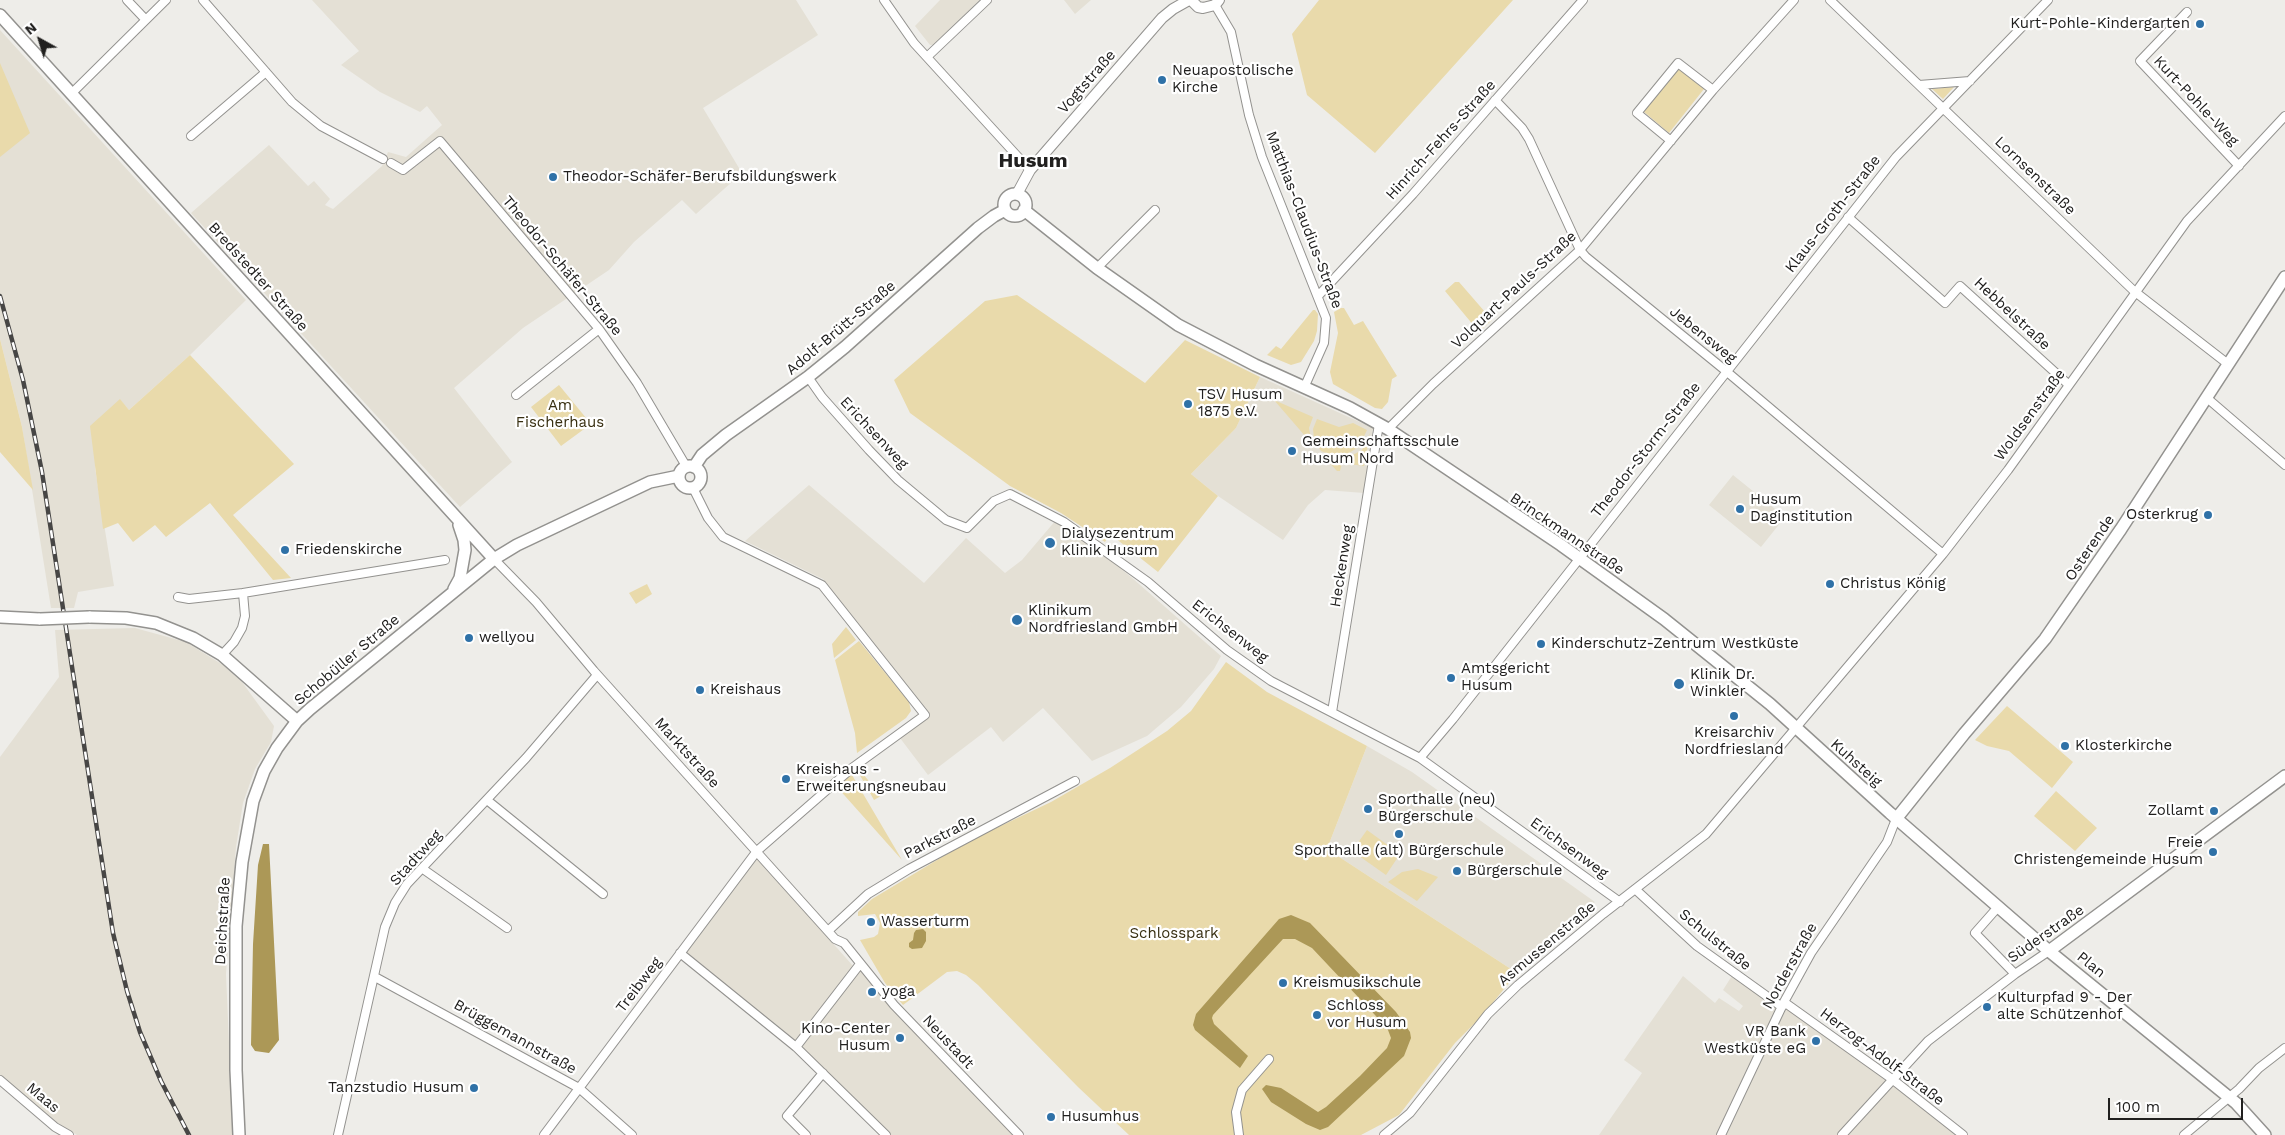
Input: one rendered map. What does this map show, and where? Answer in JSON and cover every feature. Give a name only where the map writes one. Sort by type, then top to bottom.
[{"type":"main road","name":"Bredstedter Straße","points":[[0,16],[494,559]]},
{"type":"main road","points":[[1005,210],[1012,216],[1017,216],[1024,210],[1025,201],[1017,194]]},
{"type":"main road","name":"Adolf-Brütt-Straße","points":[[679,476],[681,470],[690,466],[726,435],[808,377],[869,327],[978,228],[1005,210],[1005,200],[1008,196],[1017,194]]},
{"type":"main road","points":[[1024,210],[1097,268],[1178,325],[1304,388]]},
{"type":"main road","name":"Osterende","points":[[1896,819],[1964,734],[2045,640],[2121,529],[2285,277]]},
{"type":"main road","name":"Brinckmannstraße","points":[[1304,388],[1350,408],[1384,427],[1578,558],[1668,622],[1770,704],[1796,729]]},
{"type":"main road","points":[[494,559],[517,545],[650,482],[679,476],[683,486],[693,488],[701,481],[701,474],[690,466]]},
{"type":"main road","points":[[450,596],[460,578],[464,550],[464,537],[457,519]]},
{"type":"main road","name":"Schobüller Straße","points":[[0,617],[40,619],[126,618],[156,623],[193,638],[222,655],[297,721],[494,559]]},
{"type":"main road","name":"Deichstraße","points":[[239,1135],[236,1070],[236,926],[242,862],[253,801],[264,771],[277,748],[297,721]]},
{"type":"main road","name":"Kuhsteig","points":[[1796,729],[1896,819]]},
{"type":"main road","name":"Süderstraße","points":[[2050,951],[2285,776]]},
{"type":"main road","name":"Plan","points":[[1896,819],[2050,951],[2236,1104],[2265,1135]]},
{"type":"street","points":[[127,0],[145,19]]},
{"type":"street","points":[[71,94],[166,0]]},
{"type":"street","points":[[204,0],[292,102],[321,126],[383,159]]},
{"type":"street","points":[[884,0],[914,43],[1030,170]]},
{"type":"street","points":[[927,57],[987,0]]},
{"type":"street","name":"Matthias-Claudius-Straße","points":[[1190,0],[1198,7],[1203,8],[1217,2],[1231,32],[1249,115],[1262,157],[1326,318],[1326,334],[1304,388]]},
{"type":"street","name":"Vogtstraße","points":[[1017,194],[1030,170],[1162,18],[1173,9],[1190,0]]},
{"type":"street","name":"Hinrich-Fehrs-Straße","points":[[1318,296],[1495,100],[1582,0]]},
{"type":"street","name":"Volquart-Pauls-Straße","points":[[1384,427],[1580,250],[1713,90],[1794,0]]},
{"type":"street","name":"Lornsenstraße","points":[[1830,0],[2134,291],[2228,364]]},
{"type":"street","name":"Klaus-Groth-Straße","points":[[1726,371],[1896,157],[2048,0]]},
{"type":"street","name":"Kurt-Pohle-Weg","points":[[2187,12],[2140,61],[2239,166]]},
{"type":"street","points":[[1671,141],[1637,113],[1678,63],[1713,90]]},
{"type":"street","points":[[191,136],[266,72]]},
{"type":"street","points":[[1919,84],[1970,81]]},
{"type":"street","name":"Jebensweg","points":[[1495,100],[1522,128],[1529,139],[1580,250],[1943,554]]},
{"type":"street","name":"Woldsenstraße","points":[[1796,729],[1943,554],[2008,470],[2134,291],[2186,221],[2285,116]]},
{"type":"street","name":"Theodor-Schäfer-Straße","points":[[391,163],[403,170],[440,141],[599,329],[637,383],[690,466]]},
{"type":"street","points":[[1097,268],[1155,210]]},
{"type":"street","name":"Hebbelstraße","points":[[1848,217],[1945,303],[1960,286],[2068,385]]},
{"type":"street","points":[[516,395],[599,329]]},
{"type":"street","name":"Theodor-Storm-Straße","points":[[1420,758],[1454,719],[1726,371]]},
{"type":"street","name":"Erichsenweg","points":[[808,377],[822,397],[869,450],[898,480],[946,520],[967,528],[994,501],[1010,494],[1064,522],[1128,568],[1228,650],[1271,681],[1420,758],[1620,902]]},
{"type":"street","points":[[2207,398],[2285,465]]},
{"type":"street","name":"Heckenweg","points":[[1332,712],[1384,427]]},
{"type":"street","name":"Treibweg","points":[[544,1135],[757,851],[852,768],[925,715],[822,585],[723,536],[708,518],[693,488]]},
{"type":"street","name":"Marktstraße","points":[[494,559],[536,602],[597,675],[835,939],[844,943],[860,964]]},
{"type":"street","points":[[178,597],[190,599],[243,593],[445,560]]},
{"type":"street","points":[[222,655],[234,642],[242,628],[245,616],[243,593]]},
{"type":"street","name":"Stadtweg","points":[[338,1135],[385,927],[395,903],[407,884],[487,800],[597,675]]},
{"type":"street","name":"Asmussenstraße","points":[[1384,1135],[1410,1113],[1500,1002],[1635,889],[1706,834],[1796,729]]},
{"type":"street","name":"Parkstraße","points":[[828,930],[868,894],[909,869],[1075,782]]},
{"type":"street","points":[[487,800],[603,894]]},
{"type":"street","name":"Norderstraße","points":[[1721,1135],[1783,1004],[1824,932],[1887,842],[1896,819]]},
{"type":"street","points":[[422,869],[507,928]]},
{"type":"street","name":"Schulstraße","points":[[1635,889],[1697,946],[1783,1004]]},
{"type":"street","points":[[1998,907],[1975,934],[2015,974]]},
{"type":"street","name":"Süderstraße","points":[[1842,1135],[1928,1041],[2015,974],[2050,951]]},
{"type":"street","points":[[680,953],[796,1046],[886,1135]]},
{"type":"street","points":[[796,1046],[860,964]]},
{"type":"street","name":"Neustadt","points":[[860,964],[894,1005],[1019,1135]]},
{"type":"street","name":"Brüggemannstraße","points":[[375,977],[579,1088],[632,1135]]},
{"type":"street","name":"Herzog-Adolf-Straße","points":[[1783,1004],[1892,1079],[1963,1135]]},
{"type":"street","points":[[2184,1135],[2259,1068],[2285,1048]]},
{"type":"street","points":[[1239,1135],[1236,1112],[1242,1090],[1269,1059]]},
{"type":"street","points":[[806,1135],[787,1116],[822,1073]]},
{"type":"street","name":"Maas","points":[[0,1080],[55,1126],[69,1135]]},
{"type":"shaded area","name":"Theodor-Schäfer-Berufsbildungswerk","points":[[312,0],[796,0],[818,35],[703,108],[742,173],[696,214],[682,200],[634,242],[609,270],[523,328],[454,388],[512,462],[460,507],[191,213],[269,145],[308,186],[314,181],[330,199],[325,205],[333,209],[382,166],[388,152],[406,157],[442,125],[427,106],[420,112],[380,92],[341,65],[359,51]]},
{"type":"shaded area","points":[[940,0],[980,0],[934,45],[930,45],[915,26]]},
{"type":"shaded area","points":[[1064,0],[1091,0],[1075,14]]},
{"type":"shaded area","points":[[0,30],[246,300],[190,355],[129,410],[120,400],[95,468],[114,586],[78,592],[74,608],[51,608],[22,427],[0,339]]},
{"type":"shaded area","name":"Gemeinschaftsschule Husum Nord","points":[[1260,377],[1373,428],[1364,493],[1325,490],[1308,505],[1283,540],[1218,496],[1191,474],[1236,428]]},
{"type":"shaded area","points":[[1733,475],[1785,517],[1761,547],[1709,505]]},
{"type":"shaded area","name":"Klinikum Nordfriesland GmbH","points":[[809,485],[924,583],[966,538],[1005,573],[1022,560],[1056,520],[1080,535],[1131,577],[1221,656],[1214,669],[1181,707],[1147,736],[1092,761],[1043,708],[1003,742],[991,727],[928,775],[900,738],[930,714],[823,579],[745,541]]},
{"type":"shaded area","points":[[135,628],[186,642],[223,665],[242,682],[274,726],[271,742],[255,769],[243,803],[236,847],[226,974],[233,1135],[77,1135],[53,1120],[0,1076],[0,757],[59,677],[55,630]]},
{"type":"shaded area","name":"Bürgerschule","points":[[1367,746],[1412,772],[1595,902],[1520,965],[1517,973],[1327,849]]},
{"type":"shaded area","points":[[263,844],[269,844],[279,1040],[269,1053],[255,1051],[251,1045],[253,944],[258,865]]},
{"type":"shaded area","points":[[756,857],[854,967],[796,1044],[683,953]]},
{"type":"shaded area","points":[[1291,915],[1310,923],[1396,1012],[1410,1032],[1411,1038],[1404,1056],[1328,1127],[1320,1130],[1306,1124],[1271,1102],[1262,1089],[1266,1085],[1281,1088],[1318,1112],[1360,1076],[1387,1048],[1391,1038],[1388,1030],[1375,1015],[1312,948],[1295,939],[1283,939],[1213,1015],[1214,1024],[1248,1056],[1240,1068],[1195,1030],[1193,1025],[1196,1014],[1279,919]]},
{"type":"shaded area","points":[[923,929],[926,932],[926,941],[922,948],[912,949],[909,947],[909,943],[913,940],[914,933],[916,930]]},
{"type":"shaded area","points":[[859,969],[892,1007],[1016,1135],[889,1135],[798,1047]]},
{"type":"shaded area","points":[[1735,971],[1781,1003],[1717,1135],[1599,1135],[1642,1073],[1624,1060],[1683,976],[1715,1003],[1719,998],[1739,1011],[1743,1006],[1723,990]]},
{"type":"shaded area","points":[[1785,1006],[1892,1081],[1956,1135],[1724,1135]]},
{"type":"green space","points":[[1319,0],[1513,0],[1375,153],[1307,95],[1292,34]]},
{"type":"green space","points":[[0,63],[30,133],[0,157]]},
{"type":"green space","points":[[1678,68],[1704,89],[1669,133],[1643,111]]},
{"type":"green space","points":[[1954,87],[1943,99],[1932,89]]},
{"type":"green space","points":[[1455,282],[1459,282],[1492,320],[1479,332],[1445,291]]},
{"type":"green space","points":[[1017,295],[1145,383],[1185,340],[1260,377],[1236,428],[1191,474],[1218,496],[1158,572],[1110,534],[1105,542],[1061,513],[1010,486],[910,413],[894,380],[985,301]]},
{"type":"green space","points":[[1344,308],[1354,325],[1363,321],[1397,376],[1392,379],[1388,402],[1382,409],[1375,408],[1333,384],[1330,372],[1338,333],[1334,312]]},
{"type":"green space","points":[[1313,310],[1318,314],[1317,331],[1314,341],[1301,362],[1291,365],[1267,355],[1276,346],[1281,349]]},
{"type":"green space","points":[[0,339],[22,427],[33,490],[0,452]]},
{"type":"green space","points":[[190,355],[294,464],[233,515],[291,578],[273,580],[210,503],[166,537],[155,525],[133,542],[118,523],[103,529],[90,426],[120,399],[129,410]]},
{"type":"green space","name":"Am Fischerhaus","points":[[559,385],[591,424],[561,446],[531,407]]},
{"type":"green space","points":[[1274,400],[1313,417],[1309,428],[1312,444]]},
{"type":"green space","points":[[1317,419],[1339,427],[1353,423],[1367,430],[1359,447],[1347,454],[1334,456],[1321,451],[1314,439],[1313,429]]},
{"type":"green space","points":[[1370,433],[1364,466],[1342,463],[1340,471],[1337,471],[1326,459],[1349,457],[1362,450]]},
{"type":"green space","points":[[647,584],[652,594],[636,604],[629,593]]},
{"type":"green space","points":[[846,627],[856,640],[834,658],[832,644]]},
{"type":"green space","points":[[859,641],[909,702],[911,711],[906,718],[857,753],[855,733],[835,660]]},
{"type":"green space","name":"Schlosspark","points":[[1226,662],[1267,692],[1367,746],[1327,849],[1517,973],[1482,1016],[1455,1043],[1399,1115],[1361,1135],[1129,1135],[966,975],[957,971],[947,972],[903,1005],[885,983],[860,940],[874,937],[878,934],[880,923],[875,914],[858,916],[858,912],[872,899],[967,842],[1051,802],[1110,768],[1167,731],[1191,711]]},
{"type":"green space","points":[[2007,706],[2073,762],[2052,788],[2009,751],[1987,746],[1975,740]]},
{"type":"green space","points":[[859,769],[881,796],[874,800],[857,770]]},
{"type":"green space","points":[[852,775],[902,860],[837,787]]},
{"type":"green space","points":[[2056,791],[2097,828],[2075,851],[2034,816]]},
{"type":"green space","points":[[1367,830],[1400,854],[1386,875],[1352,851]]},
{"type":"green space","points":[[1418,869],[1438,877],[1417,901],[1388,882],[1402,872]]},
{"type":"railway","points":[[0,296],[23,380],[42,472],[113,933],[127,991],[140,1032],[161,1081],[189,1135]]},
{"type":"place","name":"Kurt-Pohle-Kindergarten","points":[[2200,24]]},
{"type":"place","name":"Neuapostolische Kirche","points":[[1162,80]]},
{"type":"place","name":"Theodor-Schäfer-Berufsbildungswerk","points":[[553,177]]},
{"type":"place","name":"TSV Husum 1875 e.V.","points":[[1188,404]]},
{"type":"place","name":"Gemeinschaftsschule Husum Nord","points":[[1292,451]]},
{"type":"place","name":"Husum Daginstitution","points":[[1740,509]]},
{"type":"place","name":"Osterkrug","points":[[2208,515]]},
{"type":"place","name":"Dialysezentrum Klinik Husum","points":[[1050,543]]},
{"type":"place","name":"Friedenskirche","points":[[285,550]]},
{"type":"place","name":"Christus König","points":[[1830,584]]},
{"type":"place","name":"Klinikum Nordfriesland GmbH","points":[[1017,620]]},
{"type":"place","name":"wellyou","points":[[469,638]]},
{"type":"place","name":"Kinderschutz-Zentrum Westküste","points":[[1541,644]]},
{"type":"place","name":"Amtsgericht Husum","points":[[1451,678]]},
{"type":"place","name":"Klinik Dr. Winkler","points":[[1679,684]]},
{"type":"place","name":"Kreishaus","points":[[700,690]]},
{"type":"place","name":"Kreisarchiv Nordfriesland","points":[[1734,716]]},
{"type":"place","name":"Klosterkirche","points":[[2065,746]]},
{"type":"place","name":"Kreishaus - Erweiterungsneubau","points":[[786,779]]},
{"type":"place","name":"Sporthalle (neu) Bürgerschule","points":[[1368,809]]},
{"type":"place","name":"Zollamt","points":[[2214,811]]},
{"type":"place","name":"Sporthalle (alt) Bürgerschule","points":[[1399,834]]},
{"type":"place","name":"Freie Christengemeinde Husum","points":[[2213,852]]},
{"type":"place","name":"Bürgerschule","points":[[1457,871]]},
{"type":"place","name":"Wasserturm","points":[[871,922]]},
{"type":"place","name":"Kreismusikschule","points":[[1283,983]]},
{"type":"place","name":"yoga","points":[[872,992]]},
{"type":"place","name":"Kulturpfad 9 - Der alte Schützenhof","points":[[1987,1007]]},
{"type":"place","name":"Schloss vor Husum","points":[[1317,1015]]},
{"type":"place","name":"Kino-Center Husum","points":[[900,1038]]},
{"type":"place","name":"VR Bank Westküste eG","points":[[1816,1041]]},
{"type":"place","name":"Tanzstudio Husum","points":[[474,1088]]},
{"type":"place","name":"Husumhus","points":[[1051,1117]]},
{"type":"district","name":"Husum","points":[[1033,161]]}]
